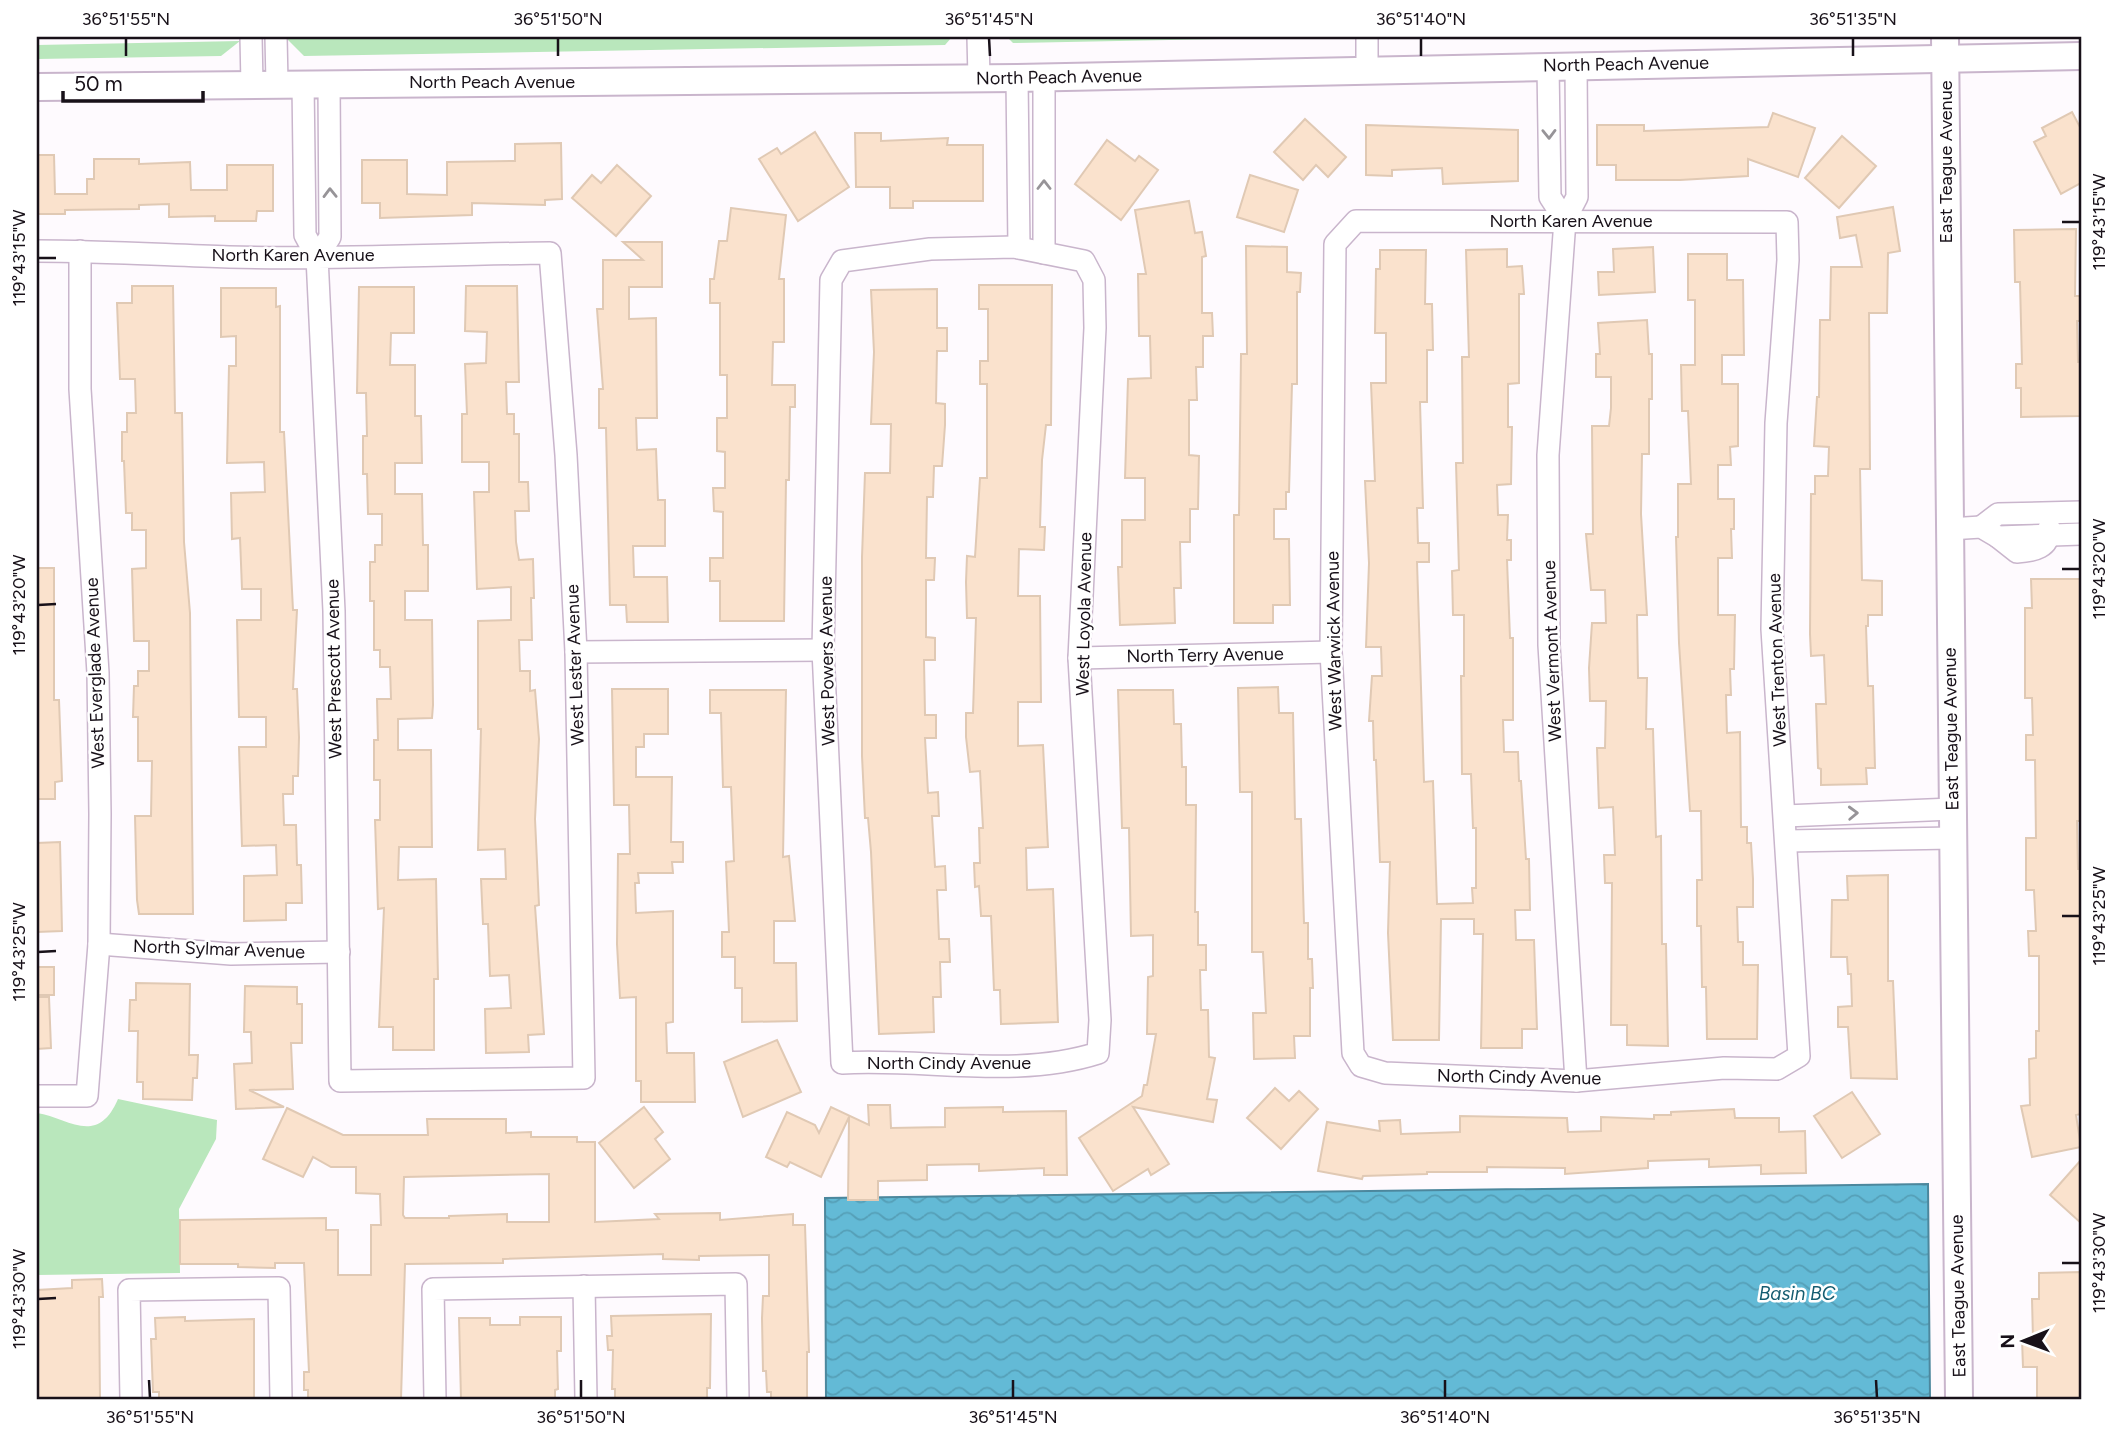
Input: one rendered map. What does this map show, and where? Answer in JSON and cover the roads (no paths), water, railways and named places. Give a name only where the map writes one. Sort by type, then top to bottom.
[{"type":"street","points":[[251,37],[290,83]]},
{"type":"street","points":[[276,37],[290,83]]},
{"type":"street","points":[[978,37],[979,78]]},
{"type":"street","points":[[1367,37],[1367,71]]},
{"type":"street","name":"North Peach Avenue","points":[[37,87],[1017,78],[1367,71],[1576,65],[1945,48],[2081,56]]},
{"type":"street","name":"East Teague Avenue","points":[[1945,48],[1958,1399]]},
{"type":"street","name":"West Vermont Avenue","points":[[1576,65],[1577,197],[1565,220],[1548,456],[1549,645],[1576,1082]]},
{"type":"street","points":[[1548,66],[1550,197],[1565,220]]},
{"type":"street","points":[[1017,78],[1018,248],[1044,253],[1044,77]]},
{"type":"street","name":"West Prescott Avenue","points":[[290,83],[330,237],[317,257],[334,611],[340,1081]]},
{"type":"street","name":"North Karen Avenue","points":[[1356,221],[1787,222]]},
{"type":"street","name":"West Warwick Avenue","points":[[1356,221],[1335,244],[1331,652],[1353,1053],[1361,1066]]},
{"type":"street","name":"West Trenton Avenue","points":[[1787,222],[1788,260],[1776,424],[1772,629],[1799,1056]]},
{"type":"street","name":"West Powers Avenue","points":[[842,1063],[824,650],[831,280],[842,261],[930,249],[1018,248]]},
{"type":"street","name":"North Karen Avenue","points":[[37,251],[317,257],[550,253]]},
{"type":"street","name":"West Everglade Avenue","points":[[37,1096],[87,1096],[99,944],[98,673],[80,389],[80,251]]},
{"type":"street","name":"West Lester Avenue","points":[[340,1081],[584,1078],[576,652],[566,455],[550,253]]},
{"type":"street","name":"West Loyola Avenue","points":[[1044,253],[1084,261],[1094,280],[1096,328],[1080,659],[1100,1020],[1098,1053]]},
{"type":"street","points":[[1990,532],[1998,514],[2081,512]]},
{"type":"street","points":[[2048,513],[2049,535]]},
{"type":"street","points":[[1949,529],[2049,535],[2081,534]]},
{"type":"street","points":[[576,652],[824,650]]},
{"type":"street","name":"North Terry Avenue","points":[[1080,659],[1331,652]]},
{"type":"street","points":[[1785,816],[1952,809]]},
{"type":"street","points":[[1787,841],[1952,838]]},
{"type":"street","name":"North Sylmar Avenue","points":[[99,944],[231,954],[338,952]]},
{"type":"street","name":"North Cindy Avenue","points":[[842,1063],[888,1060],[972,1066],[1071,1062],[1098,1053]]},
{"type":"street","name":"North Cindy Avenue","points":[[1361,1066],[1385,1073],[1576,1082],[1724,1068],[1776,1069],[1799,1056]]},
{"type":"street","points":[[435,1399],[433,1289],[736,1284],[738,1399]]},
{"type":"street","points":[[584,1286],[586,1399]]},
{"type":"street","points":[[131,1399],[129,1290],[279,1288],[281,1399]]},
{"type":"water","name":"Basin BC","points":[[1928,1184],[1930,1399],[826,1399],[825,1198]]}]
